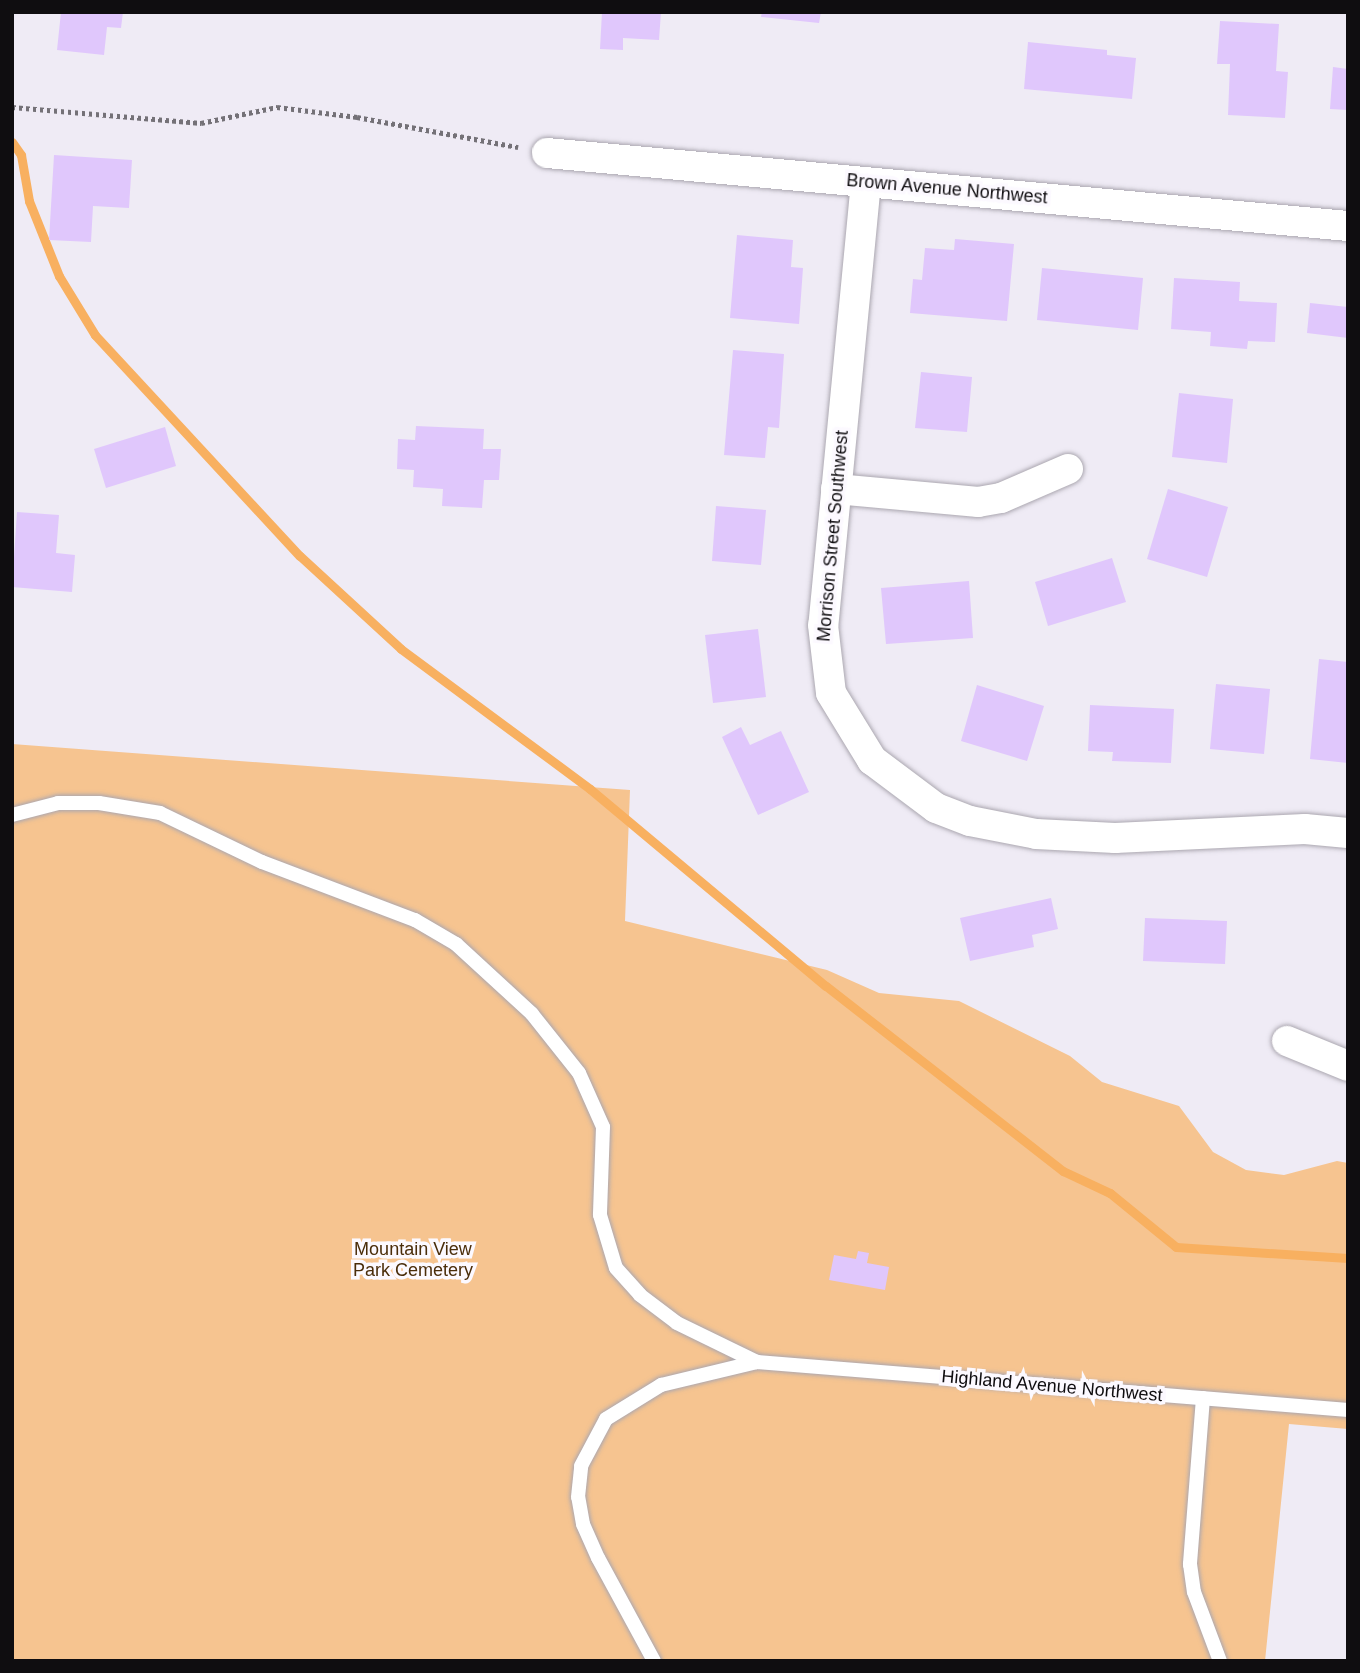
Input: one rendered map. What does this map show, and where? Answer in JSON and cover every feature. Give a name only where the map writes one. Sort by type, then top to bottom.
[{"type":"street","name":"Brown Avenue Northwest","points":[[547,153],[1348,226]]},
{"type":"street","name":"Morrison Street Southwest","points":[[866,182],[823,625],[831,693],[872,760],[918,797],[970,821],[1036,834],[1115,838],[1305,829],[1348,833]]},
{"type":"street","points":[[836,489],[978,502],[1001,498],[1068,469]]},
{"type":"street","points":[[1287,1041],[1348,1066]]},
{"type":"lane","points":[[12,815],[58,803],[99,803],[160,813],[262,862],[415,920],[456,944],[532,1014],[579,1073],[603,1127],[600,1215],[616,1268],[640,1295],[677,1323],[757,1362]]},
{"type":"lane","points":[[654,1661],[583,1524],[578,1497],[581,1466],[606,1419],[621,1405],[661,1385],[757,1362]]},
{"type":"lane","name":"Highland Avenue Northwest","points":[[757,1362],[1348,1410]]},
{"type":"lane","points":[[1203,1398],[1190,1564],[1194,1592],[1220,1661]]},
{"type":"path","points":[[12,107],[201,123],[277,107],[357,117],[547,153]]},
{"type":"green space","name":"Mountain View Park Cemetery","points":[[12,744],[630,790],[625,921],[827,970],[879,993],[959,1001],[1070,1056],[1102,1082],[1179,1106],[1213,1152],[1246,1170],[1284,1175],[1337,1161],[1348,1163],[1348,1429],[1289,1424],[1265,1661],[12,1661]]},
{"type":"building","points":[[61,12],[123,12],[121,28],[107,27],[104,55],[57,50]]},
{"type":"building","points":[[602,12],[661,12],[659,40],[623,38],[623,50],[600,49]]},
{"type":"building","points":[[762,12],[821,12],[819,23],[761,17]]},
{"type":"building","points":[[1220,21],[1279,24],[1276,71],[1288,72],[1285,118],[1228,115],[1230,64],[1217,64]]},
{"type":"building","points":[[1028,42],[1107,50],[1107,55],[1136,58],[1132,99],[1024,89]]},
{"type":"building","points":[[1333,67],[1348,69],[1348,110],[1330,109]]},
{"type":"building","points":[[54,155],[132,160],[129,208],[93,206],[91,242],[49,240]]},
{"type":"building","points":[[737,235],[793,240],[791,267],[803,268],[799,324],[730,318]]},
{"type":"building","points":[[955,239],[1014,244],[1007,321],[910,313],[913,279],[922,280],[925,248],[954,250]]},
{"type":"building","points":[[1042,268],[1143,278],[1138,330],[1037,320]]},
{"type":"building","points":[[1174,278],[1240,282],[1239,301],[1277,303],[1275,342],[1248,341],[1247,349],[1210,346],[1211,332],[1171,329]]},
{"type":"building","points":[[1310,303],[1348,307],[1348,338],[1307,333]]},
{"type":"building","points":[[733,350],[784,354],[779,428],[768,427],[765,458],[724,455]]},
{"type":"building","points":[[921,372],[972,377],[967,432],[915,428]]},
{"type":"building","points":[[1179,393],[1233,399],[1227,463],[1172,457]]},
{"type":"building","points":[[416,426],[484,429],[483,449],[501,449],[499,480],[484,480],[482,508],[442,506],[443,489],[413,487],[414,470],[397,469],[398,439],[415,440]]},
{"type":"building","points":[[165,427],[176,466],[106,488],[94,449]]},
{"type":"building","points":[[1168,489],[1228,507],[1207,577],[1147,559]]},
{"type":"building","points":[[716,506],[766,510],[761,565],[712,561]]},
{"type":"building","points":[[17,512],[59,515],[56,553],[75,555],[72,592],[12,587]]},
{"type":"building","points":[[1112,558],[1126,602],[1048,626],[1035,582]]},
{"type":"building","points":[[969,581],[973,638],[886,644],[881,588]]},
{"type":"building","points":[[758,629],[766,697],[713,703],[705,635]]},
{"type":"building","points":[[1319,659],[1348,662],[1348,763],[1310,759]]},
{"type":"building","points":[[1216,684],[1270,689],[1264,754],[1210,749]]},
{"type":"building","points":[[977,685],[1044,706],[1027,761],[961,741]]},
{"type":"building","points":[[1090,705],[1174,709],[1171,763],[1112,761],[1113,752],[1088,751]]},
{"type":"building","points":[[741,727],[750,745],[781,731],[809,792],[758,815],[722,737]]},
{"type":"building","points":[[1051,898],[1058,929],[1032,935],[1034,947],[970,961],[960,918]]},
{"type":"building","points":[[1145,918],[1227,921],[1225,964],[1143,961]]},
{"type":"building","points":[[858,1251],[869,1253],[867,1263],[889,1267],[885,1290],[829,1280],[834,1255],[856,1259]]},
{"type":"waterway","points":[[12,142],[21,155],[29,201],[59,276],[95,335],[300,556],[401,649],[590,789],[826,986],[1063,1171],[1110,1193],[1176,1247],[1348,1258]]}]
